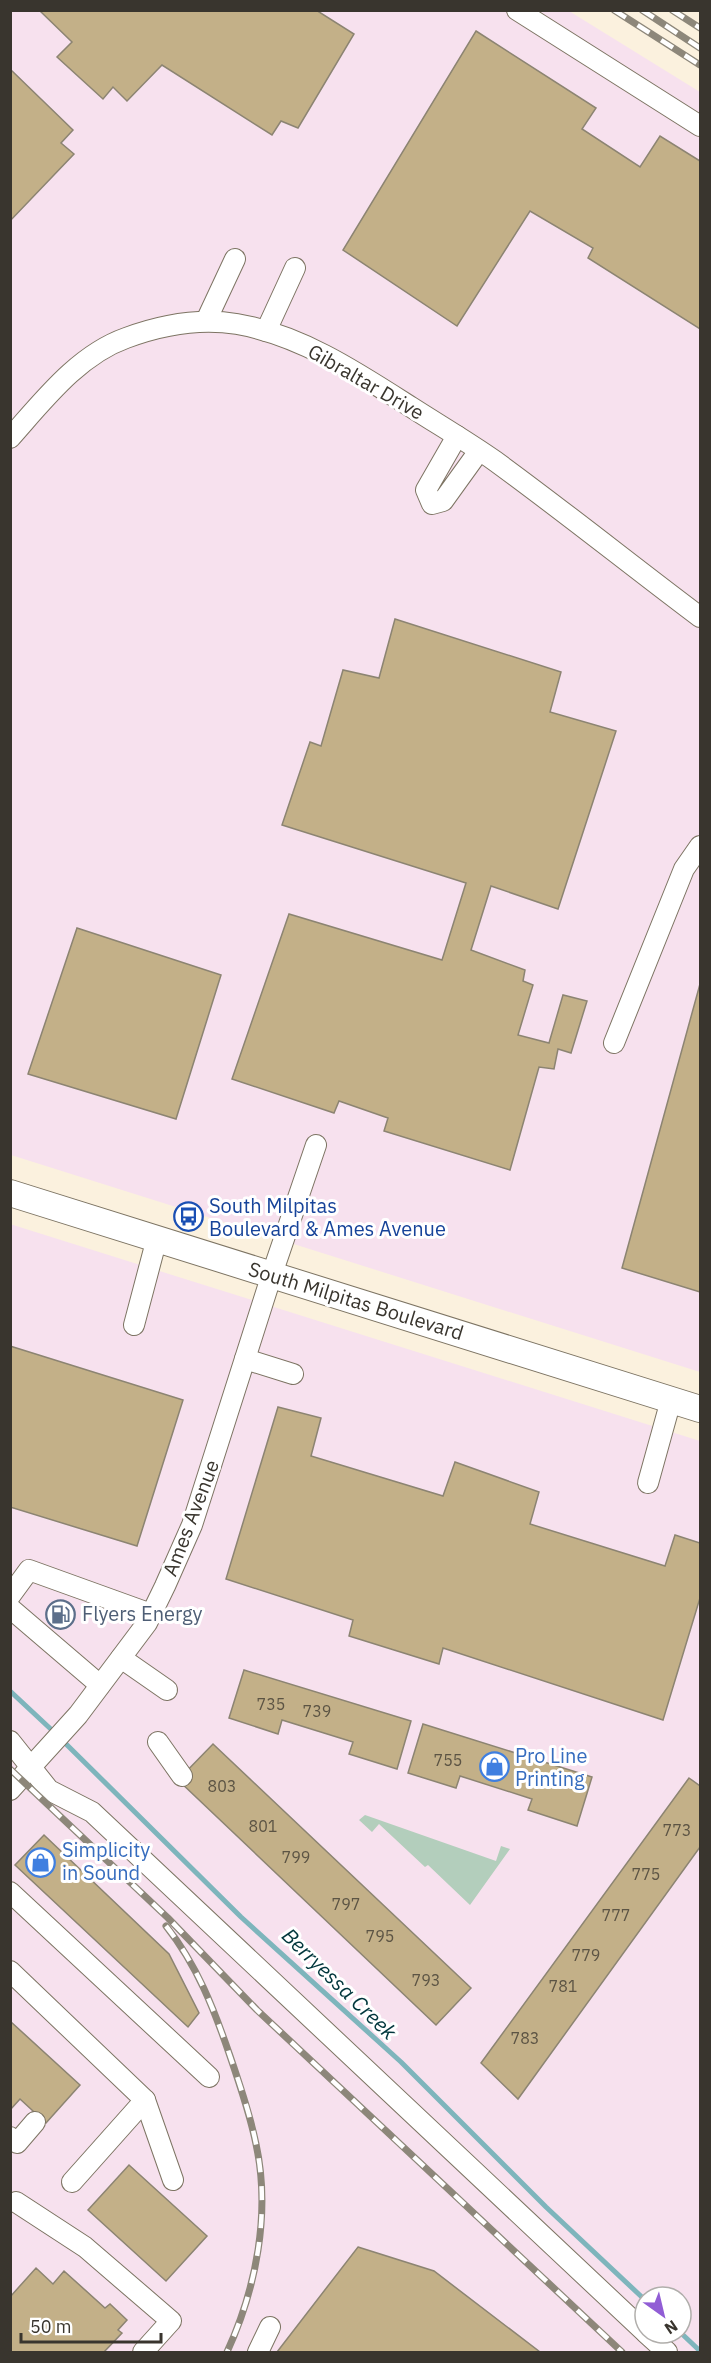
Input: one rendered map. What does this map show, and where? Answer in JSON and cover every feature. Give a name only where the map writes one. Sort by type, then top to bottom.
[{"type":"main road","name":"South Milpitas Boulevard","points":[[11,1194],[700,1409]]},
{"type":"street","points":[[517,10],[700,126]]},
{"type":"street","points":[[206,321],[235,259]]},
{"type":"street","points":[[266,331],[295,268]]},
{"type":"street","name":"Gibraltar Drive","points":[[10,438],[48,395],[101,350],[125,338],[166,327],[206,321],[237,324],[266,331],[317,351],[380,387],[457,436],[700,617]]},
{"type":"street","points":[[457,436],[426,490],[432,504],[443,501],[479,451]]},
{"type":"street","points":[[614,1043],[684,868],[700,846]]},
{"type":"street","name":"Ames Avenue","points":[[10,1790],[78,1715],[152,1614],[192,1525],[272,1274],[316,1145]]},
{"type":"street","points":[[134,1325],[157,1238]]},
{"type":"street","points":[[245,1359],[293,1374]]},
{"type":"street","points":[[648,1483],[671,1400]]},
{"type":"street","points":[[10,1596],[28,1570],[152,1614]]},
{"type":"street","points":[[10,1608],[100,1685]]},
{"type":"street","points":[[121,1658],[167,1690]]},
{"type":"street","points":[[10,1741],[34,1764],[49,1790],[92,1812],[633,2322]]},
{"type":"street","points":[[158,1742],[182,1776]]},
{"type":"street","points":[[10,1892],[209,2077]]},
{"type":"street","points":[[10,1971],[145,2100],[173,2180]]},
{"type":"street","points":[[72,2182],[145,2100]]},
{"type":"street","points":[[10,2137],[17,2143],[35,2122]]},
{"type":"street","points":[[12,2202],[85,2247],[171,2321],[143,2352]]},
{"type":"street","points":[[258,2352],[270,2327]]},
{"type":"shaded area","points":[[11,11],[569,11],[700,92],[700,1372],[11,1155]]},
{"type":"shaded area","points":[[10,1224],[700,1441],[700,2352],[11,2352]]},
{"type":"green space","points":[[365,1815],[496,1861],[501,1846],[510,1849],[470,1905],[428,1865],[425,1867],[379,1824],[372,1832],[359,1820]]},
{"type":"building","points":[[39,10],[316,10],[354,34],[298,128],[281,121],[272,135],[162,65],[127,101],[113,87],[103,99],[57,57],[72,42]]},
{"type":"building","points":[[476,31],[596,108],[582,129],[640,167],[660,136],[700,161],[700,329],[588,258],[593,248],[530,211],[457,326],[343,250]]},
{"type":"building","points":[[10,69],[73,130],[61,143],[74,154],[10,221]]},
{"type":"building","points":[[395,619],[561,672],[550,712],[616,731],[558,909],[491,886],[471,950],[525,970],[523,981],[533,985],[518,1035],[549,1043],[563,995],[587,1001],[571,1053],[558,1049],[554,1069],[539,1067],[510,1170],[384,1131],[388,1118],[339,1101],[334,1113],[232,1079],[289,914],[442,960],[466,883],[282,825],[310,742],[321,746],[343,670],[379,678]]},
{"type":"building","points":[[77,928],[221,975],[176,1119],[28,1074]]},
{"type":"building","points":[[700,984],[700,1292],[622,1268]]},
{"type":"building","points":[[10,1346],[183,1400],[137,1546],[10,1507]]},
{"type":"building","points":[[278,1407],[321,1418],[311,1456],[443,1496],[455,1462],[539,1492],[530,1524],[665,1566],[675,1535],[700,1543],[700,1598],[663,1720],[443,1648],[439,1664],[349,1636],[353,1620],[226,1579]]},
{"type":"building","points":[[244,1670],[411,1721],[397,1769],[349,1754],[353,1742],[282,1720],[278,1734],[229,1718]]},
{"type":"building","points":[[423,1724],[592,1777],[577,1826],[528,1810],[532,1799],[460,1776],[456,1788],[408,1773]]},
{"type":"building","points":[[213,1744],[471,1988],[436,2025],[178,1780]]},
{"type":"building","points":[[689,1778],[700,1786],[700,1847],[518,2099],[481,2063]]},
{"type":"building","points":[[44,1835],[169,1954],[199,2013],[188,2027],[15,1865]]},
{"type":"building","points":[[10,2021],[80,2085],[46,2123],[20,2099],[10,2110]]},
{"type":"building","points":[[129,2165],[207,2236],[166,2281],[88,2210]]},
{"type":"building","points":[[358,2247],[434,2271],[540,2352],[277,2352]]},
{"type":"building","points":[[36,2268],[53,2284],[64,2271],[105,2308],[110,2304],[127,2320],[118,2330],[122,2333],[104,2352],[10,2352],[10,2297]]},
{"type":"waterway","name":"Berryessa Creek","points":[[10,1691],[55,1733]]},
{"type":"waterway","name":"Berryessa Creek","points":[[62,1740],[241,1917],[401,2062],[546,2207],[633,2289]]},
{"type":"waterway","name":"Berryessa Creek","points":[[693,2344],[700,2351]]},
{"type":"railway","points":[[614,10],[700,65]]},
{"type":"railway","points":[[642,10],[700,48]]},
{"type":"railway","points":[[672,10],[700,28]]},
{"type":"railway","points":[[10,1769],[168,1918],[257,2010],[622,2352]]},
{"type":"railway","points":[[166,1926],[196,1972],[218,2021],[248,2111],[260,2170],[262,2197],[258,2250],[246,2303],[227,2352]]},
{"type":"place","name":"South Milpitas Boulevard & Ames Avenue","points":[[188,1217]]},
{"type":"place","name":"Flyers Energy","points":[[61,1614]]},
{"type":"place","name":"Pro Line Printing","points":[[494,1767]]},
{"type":"place","name":"Simplicity in Sound","points":[[41,1862]]}]
